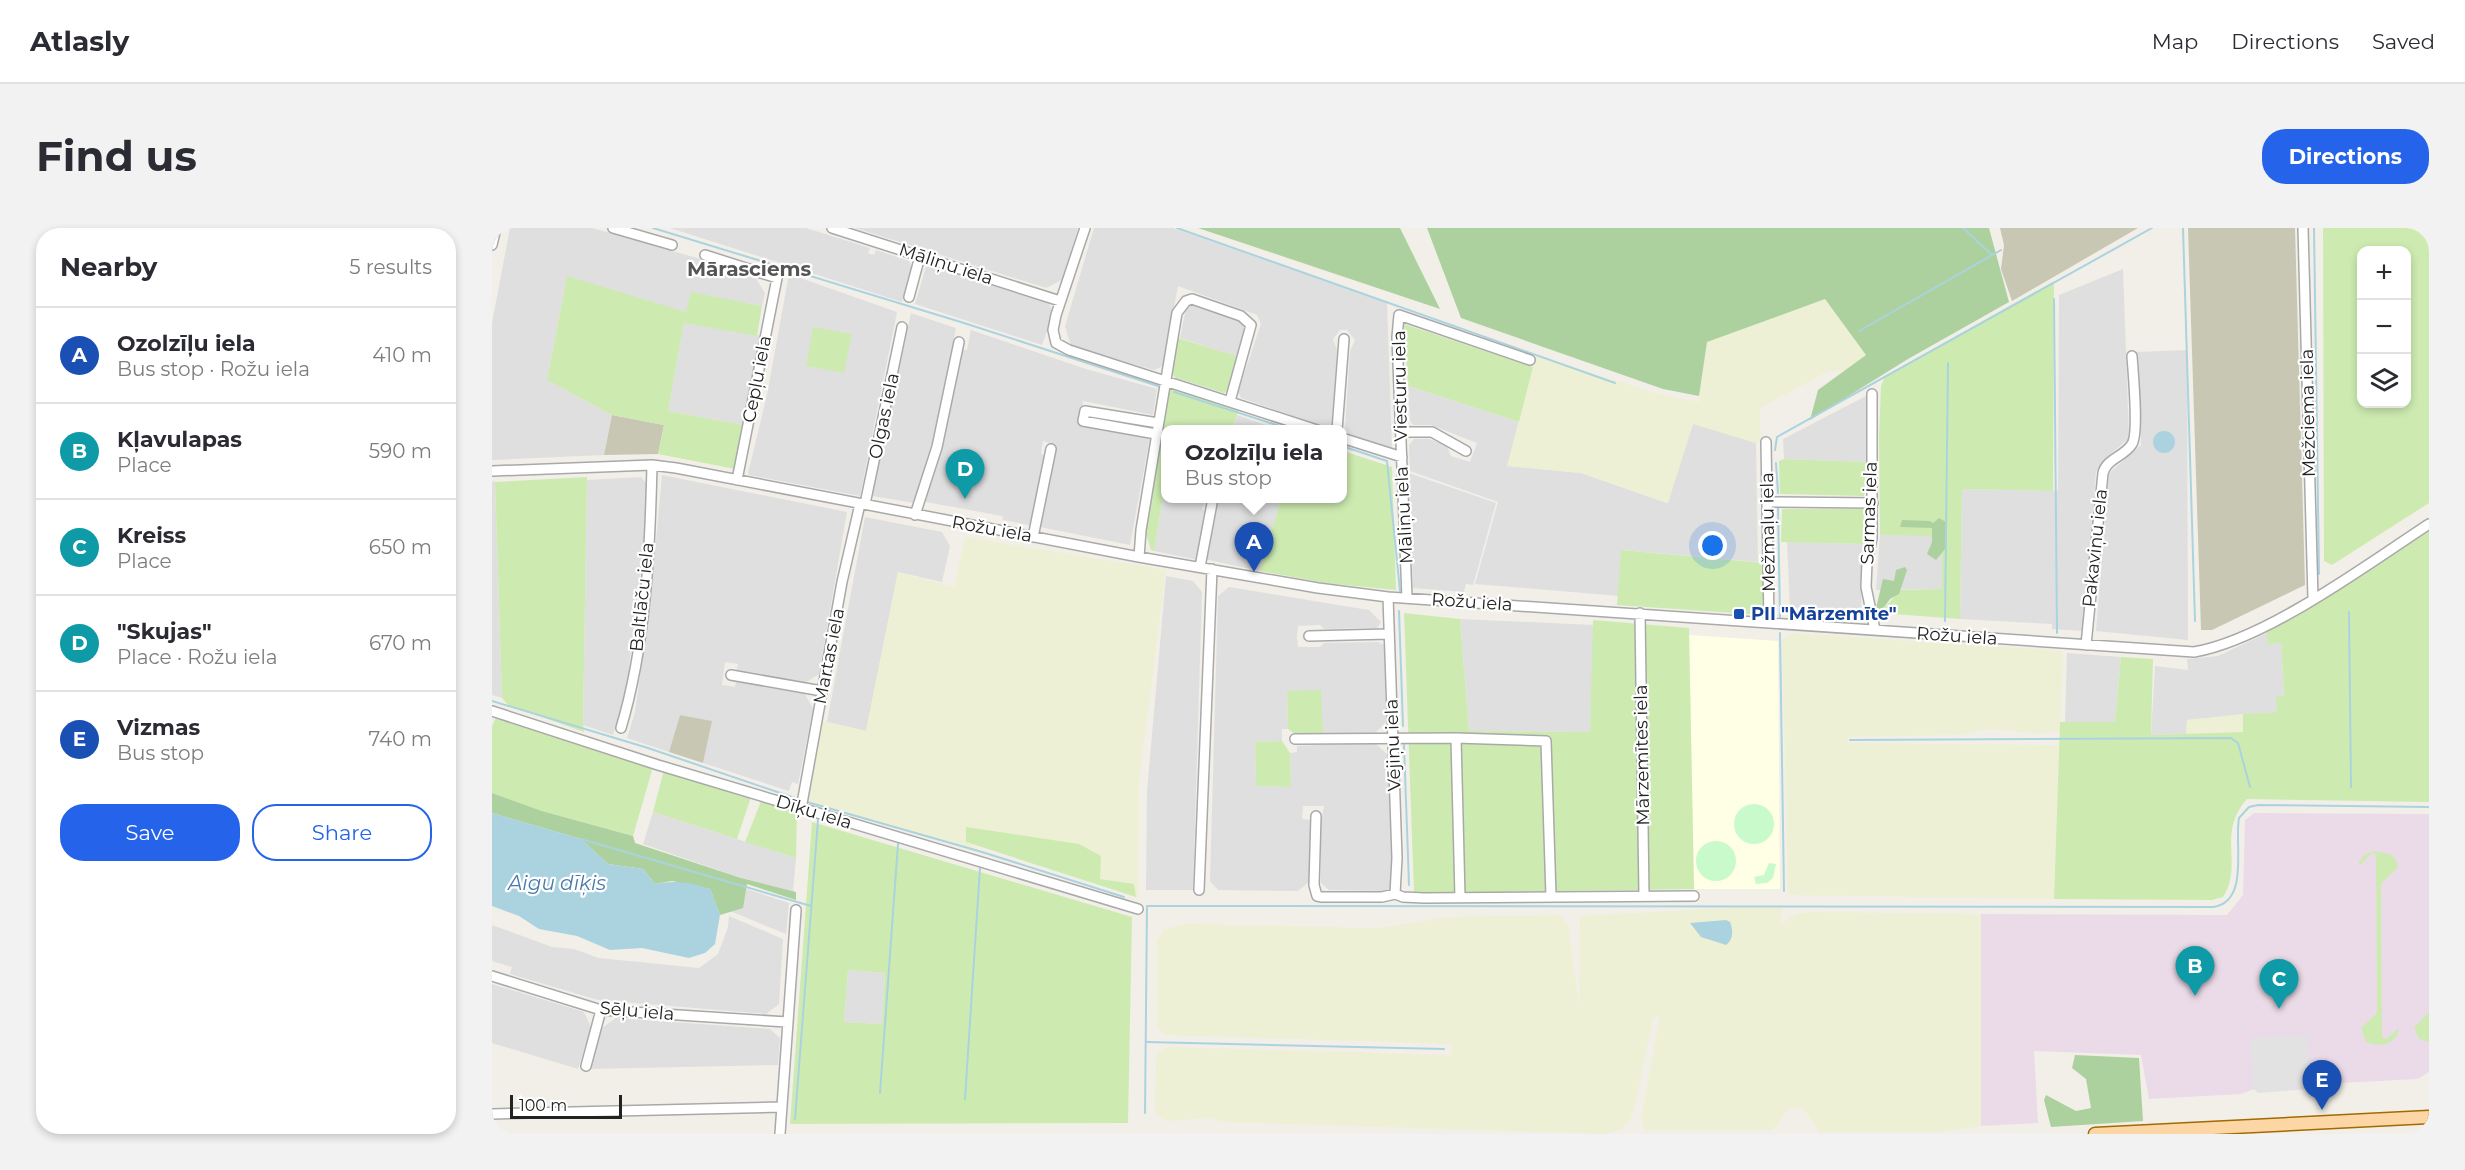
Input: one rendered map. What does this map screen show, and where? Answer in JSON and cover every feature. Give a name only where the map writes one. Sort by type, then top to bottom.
[{"type":"main road","points":[[2095,1134],[2350,1119],[2429,1117]]},
{"type":"street","points":[[492,245],[496,228]]},
{"type":"street","points":[[613,228],[672,245]]},
{"type":"street","name":"Māliņu iela","points":[[832,228],[1060,301]]},
{"type":"street","points":[[1085,228],[1060,301],[1053,338],[1062,347],[1305,425]]},
{"type":"street","name":"Mežciema iela","points":[[2303,228],[2313,598]]},
{"type":"street","name":"Cepļu iela","points":[[705,255],[777,278],[737,480]]},
{"type":"street","points":[[909,297],[920,256]]},
{"type":"street","points":[[1139,557],[1156,434],[1177,313],[1186,301],[1192,299],[1240,316],[1251,325],[1230,400]]},
{"type":"street","name":"Viesturu iela","points":[[1402,457],[1397,337],[1399,315],[1530,360]]},
{"type":"street","name":"Olgas iela","points":[[863,504],[902,327]]},
{"type":"street","points":[[1337,425],[1344,339]]},
{"type":"street","points":[[915,515],[937,447],[959,342]]},
{"type":"street","name":"Pakaviņu iela","points":[[2086,645],[2103,473],[2108,462],[2128,449],[2135,437],[2132,356]]},
{"type":"street","name":"Sarmas iela","points":[[1872,394],[1873,502],[1866,587],[1875,630]]},
{"type":"street","points":[[1156,434],[1083,421],[1085,411],[1158,423]]},
{"type":"street","points":[[1402,432],[1432,432],[1466,451]]},
{"type":"street","name":"Māliņu iela","points":[[1347,440],[1402,457],[1407,598]]},
{"type":"street","name":"Mežmaļu iela","points":[[1766,442],[1769,622]]},
{"type":"street","points":[[1033,537],[1051,449]]},
{"type":"street","name":"Rožu iela","points":[[492,471],[652,465],[1139,557],[1388,597],[2194,652],[2214,648],[2244,636],[2313,598],[2429,524]]},
{"type":"street","name":"Baltlāču iela","points":[[621,728],[631,695],[648,565],[652,465]]},
{"type":"street","points":[[1768,502],[1873,502]]},
{"type":"street","points":[[1200,567],[1212,503]]},
{"type":"street","name":"Martas iela","points":[[801,809],[822,691],[863,504]]},
{"type":"street","points":[[1141,534],[1154,559]]},
{"type":"street","points":[[1199,890],[1212,569]]},
{"type":"street","name":"Vējiņu iela","points":[[1388,597],[1397,883],[1395,894]]},
{"type":"street","name":"Mārzemītes iela","points":[[1640,613],[1644,896]]},
{"type":"street","points":[[1309,636],[1388,633]]},
{"type":"street","points":[[731,675],[822,691]]},
{"type":"street","name":"Dīķu iela","points":[[492,711],[801,809],[1138,909]]},
{"type":"street","points":[[1295,739],[1393,737],[1546,741],[1551,896]]},
{"type":"street","points":[[1456,738],[1460,897]]},
{"type":"street","points":[[1316,816],[1314,885],[1317,896],[1382,897],[1395,894],[1403,897],[1694,896]]},
{"type":"street","points":[[780,1134],[780,1107],[796,910]]},
{"type":"street","name":"Sēļu iela","points":[[492,976],[601,1010],[787,1022]]},
{"type":"street","points":[[585,1066],[601,1010]]},
{"type":"street","points":[[492,1114],[780,1107]]},
{"type":"shaded area","points":[[510,228],[592,228],[697,258],[755,277],[765,293],[762,306],[691,293],[687,313],[567,277],[547,380],[612,415],[604,455],[492,460],[492,323]]},
{"type":"shaded area","points":[[670,228],[806,228],[870,248],[868,253],[874,255],[876,250],[909,261],[913,270],[902,302]]},
{"type":"shaded area","points":[[855,228],[1078,228],[1062,280],[1046,288]]},
{"type":"shaded area","points":[[1094,228],[1173,228],[1387,303],[1392,451],[1350,436],[1347,431],[1345,425],[1350,351],[1355,340],[1347,330],[1340,330],[1333,339],[1337,350],[1332,424],[1318,425],[1241,398],[1238,392],[1261,324],[1257,315],[1178,286],[1163,366],[1154,370],[1071,346],[1065,326]]},
{"type":"shaded area","points":[[2000,228],[2138,228],[2012,301],[2001,269],[2004,245]]},
{"type":"shaded area","points":[[2188,228],[2295,228],[2305,585],[2212,630],[2201,630]]},
{"type":"shaded area","points":[[933,263],[1048,301],[1053,314],[1042,345],[915,304],[926,267]]},
{"type":"shaded area","points":[[2123,269],[2129,438],[2104,460],[2096,472],[2083,631],[2052,629],[2052,624],[1960,619],[1962,489],[2058,491],[2059,295]]},
{"type":"shaded area","points":[[789,274],[897,312],[860,496],[748,473],[767,395]]},
{"type":"shaded area","points":[[1827,295],[1866,355],[1844,371],[1829,371],[1760,408],[1761,441],[1756,443],[1693,424],[1668,503],[1581,473],[1507,466],[1536,355],[1658,394],[1699,402],[1703,340]]},
{"type":"shaded area","points":[[1193,304],[1245,323],[1248,329],[1239,357],[1180,338],[1186,308]]},
{"type":"shaded area","points":[[911,313],[956,328],[933,448],[915,503],[872,496]]},
{"type":"shaded area","points":[[684,322],[761,336],[744,425],[668,411]]},
{"type":"shaded area","points":[[971,330],[1086,369],[1157,389],[1153,415],[1083,401],[1080,425],[1150,437],[1130,545],[1040,527],[1055,445],[1043,441],[1041,454],[1046,456],[1033,526],[1003,520],[1002,516],[926,502],[924,498],[949,413],[961,349],[967,350]]},
{"type":"shaded area","points":[[2187,350],[2188,640],[2096,631],[2109,473],[2141,445],[2137,352]]},
{"type":"shaded area","points":[[1408,386],[1519,422],[1508,466],[1581,473],[1667,503],[1693,423],[1756,443],[1758,562],[1622,550],[1619,596],[1475,584],[1498,502],[1410,471],[1409,445],[1414,439],[1429,439],[1447,446],[1451,456],[1470,462],[1477,443],[1431,425],[1413,425],[1410,420]]},
{"type":"shaded area","points":[[1866,396],[1866,462],[1784,459],[1783,439]]},
{"type":"shaded area","points":[[612,415],[664,425],[658,454],[604,455]]},
{"type":"shaded area","points":[[1237,415],[1265,425],[1233,425]]},
{"type":"shaded area","points":[[1409,473],[1496,503],[1473,585],[1466,584],[1464,592],[1413,588]]},
{"type":"shaded area","points":[[662,475],[847,512],[819,674],[805,683],[736,671],[738,664],[725,662],[722,685],[735,687],[736,681],[805,694],[813,709],[798,784],[792,782],[789,791],[703,763],[711,721],[680,715],[669,752],[627,738],[635,712],[651,596]]},
{"type":"shaded area","points":[[641,477],[648,485],[646,543],[626,692],[613,735],[583,725],[587,480]]},
{"type":"shaded area","points":[[495,481],[502,698],[492,695],[492,482]]},
{"type":"shaded area","points":[[1162,503],[1204,503],[1202,509],[1207,512],[1198,560],[1154,551]]},
{"type":"shaded area","points":[[1215,503],[1280,503],[1260,571],[1204,559]]},
{"type":"shaded area","points":[[865,517],[942,532],[950,546],[942,582],[898,572],[866,731],[827,722]]},
{"type":"shaded area","points":[[1880,535],[1941,535],[1943,589],[1876,590]]},
{"type":"shaded area","points":[[965,537],[1166,570],[1139,783],[1138,908],[1134,885],[1100,879],[966,842],[982,852],[819,806],[808,800],[823,721],[866,731],[898,572],[954,587]]},
{"type":"shaded area","points":[[1787,542],[1863,544],[1861,613],[1790,607]]},
{"type":"shaded area","points":[[1166,576],[1193,581],[1202,592],[1193,890],[1146,890],[1147,791]]},
{"type":"shaded area","points":[[1229,587],[1369,610],[1381,622],[1377,628],[1324,629],[1320,625],[1298,626],[1297,637],[1298,647],[1320,647],[1324,643],[1378,642],[1384,645],[1386,722],[1375,733],[1323,735],[1287,691],[1288,729],[1282,729],[1282,741],[1255,742],[1256,786],[1291,787],[1290,753],[1297,752],[1297,746],[1375,743],[1388,755],[1392,887],[1389,891],[1329,890],[1321,883],[1321,823],[1324,806],[1303,806],[1302,819],[1310,820],[1310,881],[1298,891],[1218,890],[1210,881],[1218,596]]},
{"type":"shaded area","points":[[1460,619],[1594,625],[1590,732],[1469,731]]},
{"type":"shaded area","points":[[1791,633],[2063,651],[2060,730],[2041,734],[1989,729],[1961,735],[1848,737],[1848,743],[2059,745],[2054,899],[1788,895],[1782,640]]},
{"type":"shaded area","points":[[2267,633],[2268,645],[2281,641],[2284,696],[2277,712],[2187,720],[2186,734],[2151,735],[2155,666],[2188,670],[2187,659],[2218,656]]},
{"type":"shaded area","points":[[1689,635],[1778,641],[1780,889],[1694,889]]},
{"type":"shaded area","points":[[2067,653],[2121,657],[2115,722],[2065,722]]},
{"type":"shaded area","points":[[2243,714],[2243,732],[2186,734],[2187,720]]},
{"type":"shaded area","points":[[680,715],[712,721],[703,763],[669,752]]},
{"type":"shaded area","points":[[653,812],[796,858],[793,891],[741,878],[643,844]]},
{"type":"shaded area","points":[[2254,813],[2429,814],[2429,1072],[2418,1079],[2260,1087],[2241,1094],[2149,1099],[2141,1055],[2034,1051],[2038,1123],[1981,1126],[1981,914],[2227,915],[2243,895],[2245,820]]},
{"type":"shaded area","points":[[737,886],[789,903],[786,934],[730,911]]},
{"type":"shaded area","points":[[1782,905],[1781,924],[1796,914],[1813,912],[1981,914],[1981,1126],[1939,1132],[1819,1132],[1803,1108],[1794,1107],[1788,1109],[1777,1126],[1771,1130],[1645,1130],[1641,1119],[1660,1015],[1653,1019],[1635,1107],[1630,1120],[1622,1129],[1605,1134],[1226,1122],[1206,1118],[1172,1121],[1162,1119],[1155,1111],[1156,1058],[1159,1052],[1168,1047],[1451,1055],[1452,1044],[1164,1035],[1157,1028],[1157,941],[1163,930],[1184,924],[1380,928],[1448,917],[1559,915],[1568,924],[1579,1005],[1580,916]]},
{"type":"shaded area","points":[[729,916],[783,939],[779,1004],[766,1014],[598,1000],[510,974],[512,967],[492,961],[492,925],[552,947],[574,949],[599,958],[699,968],[718,954],[728,927]]},
{"type":"shaded area","points":[[848,970],[885,973],[882,1024],[844,1022]]},
{"type":"shaded area","points":[[492,984],[584,1012],[591,1027],[578,1069],[492,1043]]},
{"type":"shaded area","points":[[616,1018],[770,1029],[780,1038],[778,1065],[590,1069],[602,1028]]},
{"type":"shaded area","points":[[2308,1035],[2310,1089],[2258,1093],[2253,1088],[2250,1038]]},
{"type":"green space","points":[[1198,228],[1400,228],[1440,309]]},
{"type":"green space","points":[[1427,228],[1989,228],[2009,302],[1908,359],[1810,420],[1818,390],[1866,355],[1825,299],[1707,342],[1699,396],[1663,389],[1461,318]]},
{"type":"green space","points":[[2323,228],[2429,228],[2429,503],[2332,565],[2324,561]]},
{"type":"green space","points":[[567,276],[686,312],[691,292],[762,306],[757,336],[684,323],[668,411],[744,425],[735,469],[658,454],[664,425],[612,415],[547,380]]},
{"type":"green space","points":[[2054,281],[2053,491],[1962,489],[1960,619],[1880,613],[1900,590],[1942,589],[1942,553],[1946,548],[1932,528],[1932,536],[1880,535],[1879,437],[1881,386],[1885,376]]},
{"type":"green space","points":[[1404,324],[1533,367],[1519,422],[1408,386]]},
{"type":"green space","points":[[813,327],[852,334],[844,373],[806,366]]},
{"type":"green space","points":[[1178,338],[1240,357],[1230,390],[1224,393],[1176,378],[1171,373]]},
{"type":"green space","points":[[1172,389],[1239,409],[1233,425],[1163,425],[1168,393]]},
{"type":"green space","points":[[1161,435],[1162,503],[1154,551],[1151,550],[1145,530]]},
{"type":"green space","points":[[1347,452],[1392,467],[1396,590],[1326,583],[1260,571],[1280,503],[1347,503]]},
{"type":"green space","points":[[1784,459],[1866,462],[1864,496],[1780,494],[1779,461]]},
{"type":"green space","points":[[587,477],[584,732],[508,705],[502,698],[495,482]]},
{"type":"green space","points":[[1782,509],[1864,509],[1863,544],[1781,542]]},
{"type":"green space","points":[[1939,518],[1946,522],[1946,548],[1936,560],[1927,554],[1932,542],[1932,528],[1900,527],[1902,520],[1933,523]]},
{"type":"green space","points":[[2429,530],[2429,802],[2247,799],[2233,824],[2231,873],[2229,885],[2223,897],[2212,900],[2054,899],[2060,722],[2115,722],[2121,657],[2153,659],[2151,735],[2243,732],[2243,714],[2277,712],[2276,697],[2284,696],[2281,642],[2268,645],[2266,630]]},
{"type":"green space","points":[[1621,550],[1765,563],[1767,609],[1763,615],[1617,605]]},
{"type":"green space","points":[[1905,567],[1907,570],[1899,594],[1890,599],[1880,613],[1876,608],[1883,579],[1894,581],[1896,570]]},
{"type":"green space","points":[[1404,613],[1460,619],[1469,731],[1590,732],[1593,620],[1689,628],[1694,889],[1414,893]]},
{"type":"green space","points":[[1321,690],[1323,735],[1296,735],[1288,729],[1287,691]]},
{"type":"green space","points":[[497,715],[653,767],[633,836],[542,811],[492,793],[492,726]]},
{"type":"green space","points":[[1282,741],[1290,753],[1291,787],[1256,786],[1255,742]]},
{"type":"green space","points":[[664,770],[751,797],[737,839],[653,812]]},
{"type":"green space","points":[[492,793],[542,811],[633,836],[635,843],[741,878],[796,892],[796,900],[747,884],[743,908],[720,915],[710,889],[672,881],[655,884],[643,869],[608,864],[581,839],[492,813]]},
{"type":"green space","points":[[761,801],[797,811],[796,858],[745,842]]},
{"type":"green space","points":[[1754,804],[1762,805],[1768,810],[1773,816],[1773,832],[1768,838],[1762,843],[1754,844],[1746,843],[1740,838],[1735,832],[1734,824],[1735,816],[1740,810],[1746,805]]},
{"type":"green space","points":[[812,822],[1132,917],[1128,1123],[790,1124]],"holes":[[[848,970],[885,973],[882,1024],[844,1022]]]},
{"type":"green space","points":[[966,827],[1079,844],[1101,856],[1100,879],[1134,884],[1136,897],[966,842]]},
{"type":"green space","points":[[1716,841],[1724,842],[1730,847],[1735,853],[1735,869],[1730,875],[1724,880],[1716,881],[1708,880],[1702,875],[1697,869],[1696,861],[1697,853],[1702,847],[1708,842]]},
{"type":"green space","points":[[2373,851],[2390,854],[2396,859],[2398,867],[2381,884],[2382,1037],[2386,1039],[2399,1028],[2395,1038],[2382,1045],[2366,1042],[2361,1028],[2377,1013],[2376,855],[2373,852],[2359,866],[2364,855]]},
{"type":"green space","points":[[1769,863],[1776,864],[1773,878],[1767,883],[1756,884],[1754,877],[1764,875]]},
{"type":"green space","points":[[2429,1012],[2428,1042],[2419,1039],[2414,1028]]},
{"type":"green space","points":[[2075,1055],[2139,1058],[2143,1121],[2051,1127],[2044,1100],[2046,1095],[2076,1111],[2091,1108],[2086,1079],[2072,1068]]},
{"type":"water","points":[[2164,431],[2172,434],[2175,442],[2172,450],[2164,453],[2156,450],[2153,442],[2156,434]]},
{"type":"water","name":"Aigu dīķis","points":[[492,813],[581,839],[608,864],[643,869],[655,884],[683,882],[710,889],[720,915],[715,944],[705,953],[689,958],[642,948],[610,950],[577,936],[539,929],[519,916],[492,906]]},
{"type":"water","points":[[1726,920],[1730,922],[1732,937],[1726,945],[1701,937],[1690,923]]},
{"type":"waterway","points":[[653,228],[964,323],[1158,386]]},
{"type":"waterway","points":[[1177,228],[1615,383]]},
{"type":"waterway","points":[[1963,228],[1992,255]]},
{"type":"waterway","points":[[1775,450],[1777,437],[2152,228]]},
{"type":"waterway","points":[[2183,228],[2195,621]]},
{"type":"waterway","points":[[2314,228],[2319,574]]},
{"type":"waterway","points":[[1859,331],[2001,250]]},
{"type":"waterway","points":[[2054,299],[2057,633]]},
{"type":"waterway","points":[[1945,621],[1948,363]]},
{"type":"waterway","points":[[1174,392],[1276,425]]},
{"type":"waterway","points":[[1347,448],[1387,461],[1400,591]]},
{"type":"waterway","points":[[1776,463],[1778,493]]},
{"type":"waterway","points":[[1778,506],[1780,617]]},
{"type":"waterway","points":[[1399,611],[1403,726]]},
{"type":"waterway","points":[[2349,612],[2351,787]]},
{"type":"waterway","points":[[1780,633],[1784,891]]},
{"type":"waterway","points":[[492,701],[648,748],[795,798]]},
{"type":"waterway","points":[[1850,740],[2231,738],[2238,743],[2250,787]]},
{"type":"waterway","points":[[1404,745],[1409,885]]},
{"type":"waterway","points":[[807,802],[982,852],[1124,897]]},
{"type":"waterway","points":[[1145,1113],[1147,906],[2213,907],[2225,903],[2232,895],[2238,870],[2239,818],[2249,807],[2258,805],[2429,807]]},
{"type":"waterway","points":[[795,1119],[818,820]]},
{"type":"waterway","points":[[581,839],[811,906]]},
{"type":"waterway","points":[[880,1093],[898,844]]},
{"type":"waterway","points":[[965,1099],[980,868]]},
{"type":"waterway","points":[[1147,1042],[1444,1049]]},
{"type":"place","name":"\"Skujas\"","points":[[965,499]]},
{"type":"place","name":"Ozolzīļu iela","points":[[1254,572]]},
{"type":"place","name":"PII \"Mārzemīte\"","points":[[1739,614]]},
{"type":"place","name":"Kļavulapas","points":[[2195,996]]},
{"type":"place","name":"Kreiss","points":[[2279,1009]]},
{"type":"place","name":"Vizmas","points":[[2322,1110]]},
{"type":"district","name":"Mārasciems","points":[[749,269]]}]
